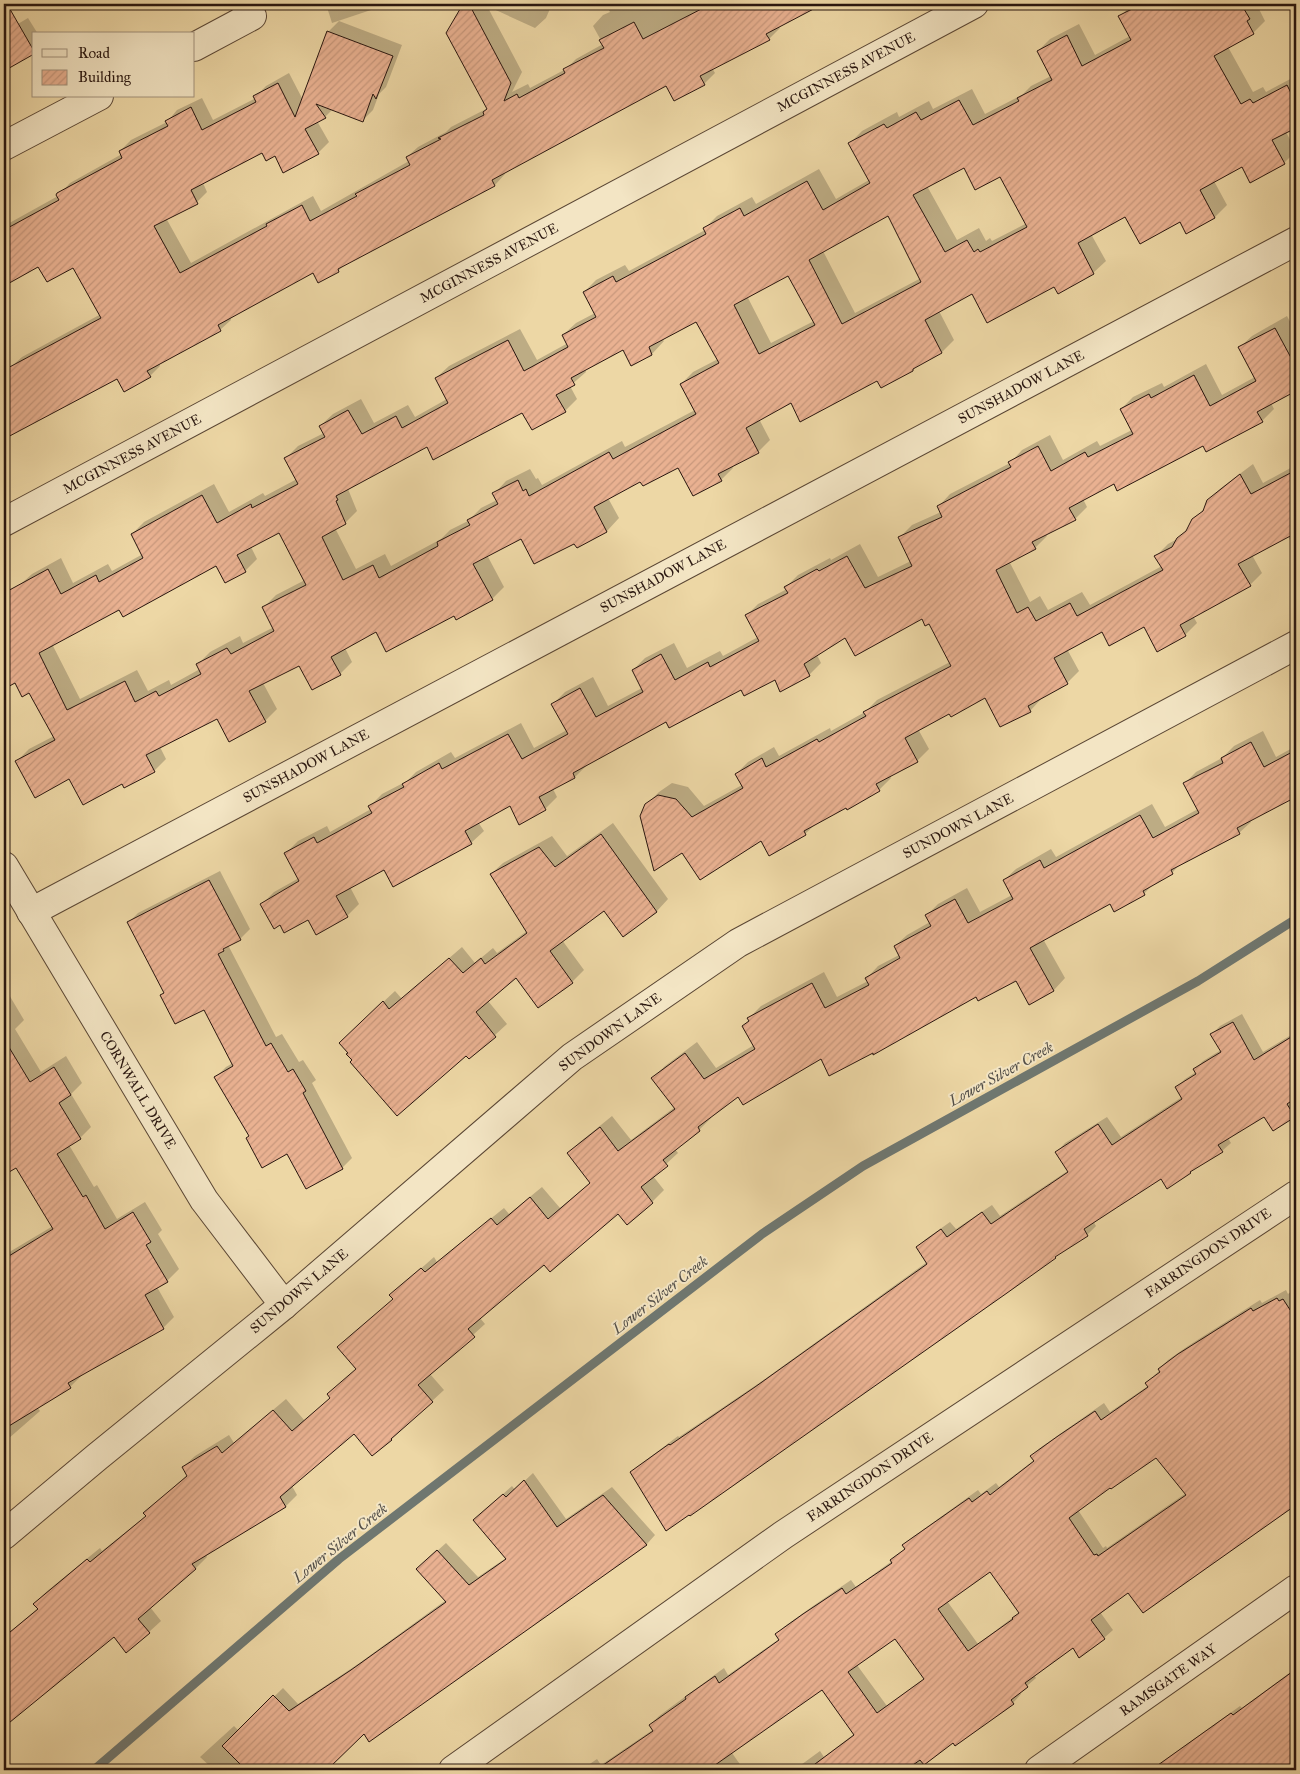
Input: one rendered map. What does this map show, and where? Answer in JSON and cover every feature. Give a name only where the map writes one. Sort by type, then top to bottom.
[{"type":"street","name":"MCGINNESS AVENUE","points":[[4,522],[974,4]]},
{"type":"street","points":[[195,45],[248,10]]},
{"type":"street","points":[[4,146],[95,98]]},
{"type":"street","name":"SUNSHADOW LANE","points":[[31,912],[1296,241]]},
{"type":"street","name":"SUNDOWN LANE","points":[[4,1535],[284,1305],[572,1057],[738,943],[1296,645]]},
{"type":"street","name":"CORNWALL DRIVE","points":[[4,866],[204,1200],[284,1305]]},
{"type":"street","name":"FARRINGDON DRIVE","points":[[453,1770],[783,1535],[1295,1198]]},
{"type":"street","name":"RAMSGATE WAY","points":[[1039,1770],[1296,1589]]},
{"type":"building","points":[[4,4],[7,4],[32,48],[32,55],[4,71]]},
{"type":"building","points":[[463,4],[469,4],[511,83],[504,101],[517,94],[519,98],[565,73],[563,69],[604,48],[599,40],[634,22],[643,39],[711,4],[823,4],[766,34],[770,40],[700,76],[705,85],[674,101],[666,86],[492,180],[495,186],[338,269],[339,272],[318,283],[313,273],[218,325],[221,331],[147,371],[151,377],[124,392],[117,379],[4,439],[4,370],[101,318],[73,268],[47,282],[38,267],[4,286],[4,230],[59,200],[56,195],[57,193],[122,158],[119,151],[168,126],[165,121],[191,107],[202,130],[256,102],[253,96],[278,83],[295,117],[327,31],[393,56],[376,99],[373,94],[363,122],[316,104],[326,118],[305,129],[319,154],[283,173],[275,156],[266,161],[262,153],[191,190],[198,204],[154,226],[180,273],[302,205],[310,221],[357,196],[355,194],[410,165],[406,157],[441,139],[438,138],[484,115],[483,112],[487,109],[446,33]]},
{"type":"building","points":[[1142,4],[1241,4],[1250,19],[1247,21],[1254,34],[1214,56],[1241,104],[1250,99],[1253,103],[1287,85],[1296,103],[1296,128],[1272,140],[1285,164],[1250,183],[1242,167],[1200,190],[1215,218],[1186,234],[1180,222],[1140,244],[1125,217],[1078,243],[1094,274],[1058,294],[1054,287],[987,323],[972,294],[925,320],[942,353],[881,388],[877,381],[800,422],[791,403],[746,428],[759,453],[718,474],[722,481],[693,496],[678,468],[643,486],[640,482],[594,507],[607,532],[577,548],[574,544],[534,564],[521,539],[473,564],[493,600],[456,620],[454,616],[386,652],[376,632],[331,657],[341,675],[312,690],[299,666],[249,691],[266,722],[229,742],[217,719],[146,755],[155,772],[124,788],[122,784],[83,805],[69,779],[35,798],[15,761],[55,740],[29,693],[22,697],[15,683],[4,689],[4,593],[48,569],[61,594],[96,575],[99,582],[143,558],[131,534],[202,495],[217,523],[251,504],[252,508],[298,484],[284,458],[325,437],[319,426],[348,410],[362,434],[396,416],[402,428],[448,403],[435,378],[508,340],[524,371],[568,347],[562,335],[596,317],[583,292],[613,276],[616,282],[706,234],[703,228],[740,208],[744,216],[807,181],[823,210],[870,183],[848,143],[884,124],[887,128],[916,112],[921,120],[959,100],[973,125],[1019,101],[1017,98],[1052,80],[1037,51],[1067,35],[1082,66],[1131,40],[1118,16]],"holes":[[[964,168],[975,190],[1000,177],[1027,227],[980,252],[978,249],[974,252],[967,240],[945,252],[913,195]],[[888,216],[921,282],[842,324],[809,260]],[[788,276],[815,325],[759,354],[734,305]],[[696,322],[719,363],[680,384],[696,414],[613,459],[609,452],[529,496],[526,489],[523,491],[518,480],[492,493],[498,504],[467,520],[470,525],[437,542],[438,546],[379,578],[373,565],[343,580],[322,537],[346,524],[336,501],[338,500],[336,496],[427,447],[433,460],[522,413],[532,430],[566,412],[556,395],[575,385],[571,378],[623,350],[631,366],[652,355],[649,347]],[[279,533],[306,585],[262,607],[274,631],[231,654],[227,648],[196,664],[201,674],[159,696],[156,691],[135,702],[125,681],[67,710],[39,653],[119,610],[123,617],[216,566],[225,583],[246,572],[237,555]]]},
{"type":"building","points":[[1275,328],[1296,367],[1296,391],[1257,412],[1263,422],[1206,452],[1203,446],[1117,491],[1114,484],[1069,508],[1076,520],[1032,542],[1036,549],[996,570],[1017,613],[1028,607],[1036,621],[1070,603],[1077,616],[1163,570],[1154,556],[1172,547],[1177,538],[1186,531],[1192,519],[1203,511],[1207,500],[1240,474],[1251,494],[1296,470],[1296,533],[1238,564],[1251,586],[1180,625],[1186,636],[1157,652],[1144,627],[1109,646],[1102,632],[1054,658],[1068,684],[1028,706],[1031,712],[1000,727],[985,698],[951,717],[949,714],[905,738],[918,762],[876,784],[880,791],[804,831],[806,835],[769,856],[761,841],[700,880],[682,853],[654,871],[640,816],[645,804],[658,795],[676,799],[692,817],[743,788],[735,774],[762,758],[766,767],[817,739],[819,742],[866,716],[863,712],[951,666],[929,624],[925,626],[922,619],[855,656],[845,638],[804,664],[810,676],[780,692],[775,680],[744,696],[741,690],[669,728],[666,722],[573,773],[575,778],[539,797],[546,810],[519,825],[510,806],[465,831],[472,844],[393,887],[384,870],[336,896],[348,917],[316,935],[308,920],[284,933],[280,925],[274,929],[260,904],[299,881],[284,853],[314,837],[317,843],[372,813],[368,806],[404,787],[402,784],[439,763],[442,769],[508,734],[522,759],[568,734],[551,704],[580,688],[596,717],[643,692],[632,670],[661,654],[675,680],[708,662],[710,667],[759,641],[745,615],[788,593],[784,587],[817,569],[819,571],[847,556],[865,588],[912,566],[898,537],[942,517],[937,506],[1011,467],[1008,462],[1038,446],[1051,471],[1085,452],[1088,457],[1133,434],[1120,409],[1149,394],[1151,398],[1194,375],[1210,406],[1256,381],[1238,347]]},
{"type":"building","points":[[1251,742],[1264,767],[1296,750],[1296,797],[1237,828],[1240,834],[1171,870],[1173,874],[1143,891],[1145,895],[1114,912],[1110,904],[1030,948],[1054,991],[1029,1005],[1016,981],[978,1001],[976,997],[873,1055],[873,1053],[829,1076],[821,1059],[743,1105],[738,1097],[698,1127],[700,1131],[663,1160],[668,1166],[641,1187],[653,1203],[627,1225],[618,1214],[550,1272],[544,1265],[468,1329],[475,1337],[418,1385],[433,1402],[392,1440],[372,1456],[354,1434],[280,1497],[286,1507],[192,1564],[196,1569],[138,1619],[150,1633],[126,1653],[114,1637],[4,1727],[4,1637],[38,1609],[33,1604],[87,1559],[90,1562],[146,1516],[143,1513],[187,1476],[182,1467],[217,1446],[222,1453],[273,1410],[292,1431],[330,1398],[327,1394],[356,1369],[337,1347],[393,1299],[389,1295],[421,1268],[425,1272],[491,1218],[497,1225],[530,1197],[548,1219],[590,1183],[567,1153],[600,1127],[618,1151],[675,1109],[651,1078],[685,1053],[704,1079],[755,1049],[742,1026],[749,1021],[747,1018],[812,983],[825,1008],[869,985],[865,978],[900,958],[894,946],[931,926],[925,915],[955,899],[968,923],[1013,899],[1003,880],[1040,860],[1044,868],[1140,815],[1153,838],[1199,813],[1183,783],[1223,763],[1221,758]]},
{"type":"building","points":[[601,834],[657,912],[623,937],[604,911],[550,951],[573,983],[538,1008],[516,978],[476,1012],[496,1037],[469,1059],[466,1056],[397,1116],[350,1062],[352,1060],[346,1054],[348,1053],[339,1043],[383,1001],[389,1009],[449,958],[463,973],[481,958],[485,964],[527,933],[490,874],[539,847],[555,867]]},
{"type":"building","points":[[209,880],[241,940],[223,949],[224,951],[218,954],[266,1046],[271,1043],[288,1072],[293,1069],[306,1091],[303,1093],[343,1169],[306,1189],[287,1154],[262,1168],[246,1138],[249,1136],[214,1077],[233,1066],[204,1010],[175,1024],[160,995],[164,993],[127,922]]},
{"type":"building","points":[[1233,1022],[1254,1060],[1296,1034],[1296,1098],[1287,1104],[1295,1117],[1273,1131],[1264,1117],[1218,1145],[1223,1152],[1190,1172],[1167,1189],[1161,1179],[1084,1229],[1088,1236],[1055,1257],[1007,1293],[666,1531],[630,1472],[755,1387],[927,1264],[916,1247],[941,1229],[947,1237],[982,1212],[991,1224],[1068,1172],[1055,1152],[1098,1124],[1112,1145],[1182,1099],[1175,1087],[1196,1074],[1193,1069],[1221,1052],[1210,1034]]},
{"type":"building","points":[[4,1039],[30,1082],[54,1067],[71,1095],[59,1103],[81,1139],[57,1154],[83,1197],[86,1195],[105,1229],[133,1212],[151,1242],[146,1245],[168,1282],[145,1295],[164,1329],[68,1383],[71,1388],[4,1429],[4,1259],[53,1229],[16,1168],[4,1175]]},
{"type":"building","points":[[1277,1298],[1279,1301],[1283,1299],[1296,1319],[1296,1505],[1143,1613],[1128,1593],[1091,1620],[1105,1639],[1079,1658],[1073,1648],[1025,1683],[1028,1687],[1011,1700],[1014,1704],[955,1746],[953,1743],[924,1765],[920,1760],[906,1770],[807,1770],[854,1735],[822,1690],[708,1770],[596,1770],[653,1731],[649,1725],[686,1699],[685,1697],[715,1676],[719,1683],[779,1640],[775,1634],[803,1614],[842,1588],[846,1594],[892,1563],[890,1560],[905,1549],[902,1545],[969,1498],[972,1502],[987,1491],[990,1495],[1034,1461],[1030,1456],[1058,1436],[1095,1411],[1101,1420],[1148,1387],[1145,1383],[1160,1372],[1158,1369],[1178,1354],[1251,1308],[1253,1311]],"holes":[[[1156,1458],[1186,1495],[1098,1556],[1097,1554],[1094,1555],[1069,1518]],[[990,1572],[1019,1613],[968,1651],[938,1609]],[[895,1639],[924,1679],[877,1713],[848,1672]]]},
{"type":"building","points":[[524,1480],[557,1527],[603,1495],[647,1545],[369,1742],[364,1734],[327,1770],[246,1770],[222,1746],[273,1695],[289,1711],[351,1670],[446,1602],[416,1569],[437,1550],[469,1585],[506,1559],[473,1520],[503,1494],[506,1497]]},
{"type":"building","points":[[1296,1669],[1296,1770],[1151,1770],[1231,1713],[1233,1715]]},
{"type":"waterway","name":"Lower Silver Creek","points":[[94,1770],[339,1559],[762,1234],[863,1166],[1198,981],[1296,919]]}]
